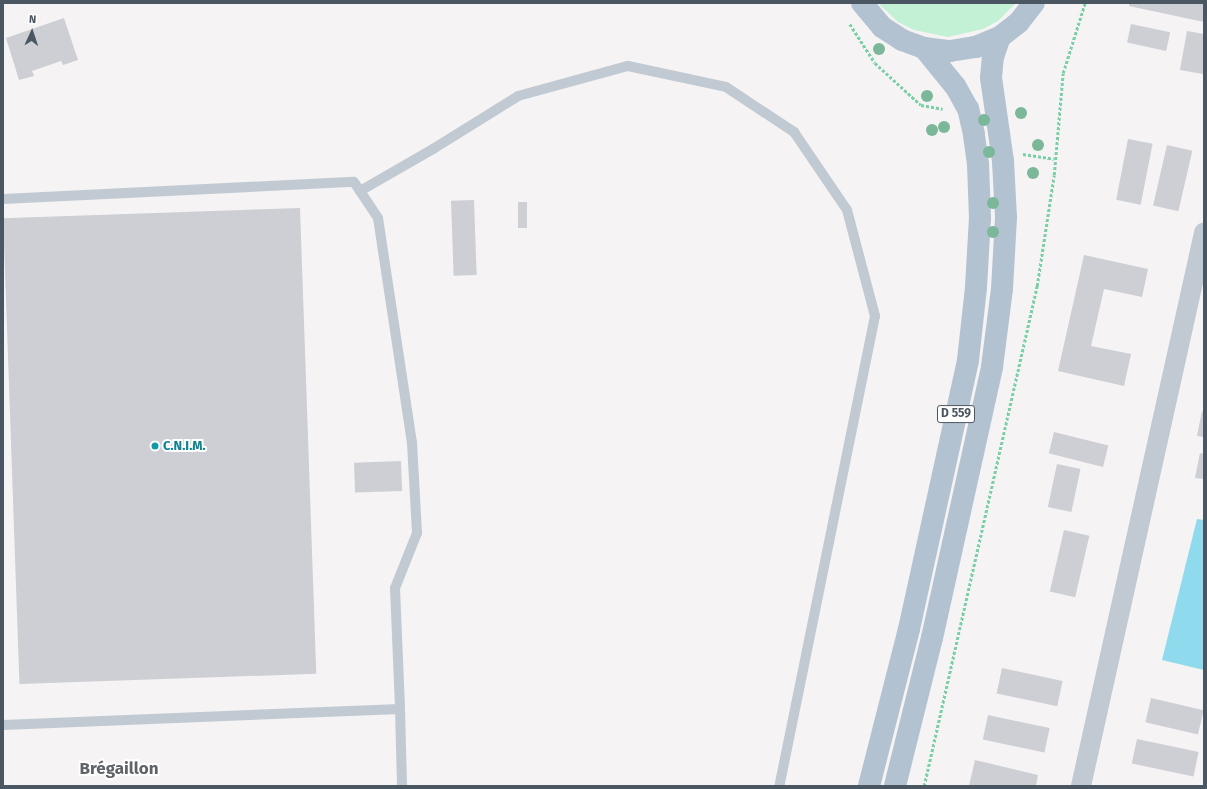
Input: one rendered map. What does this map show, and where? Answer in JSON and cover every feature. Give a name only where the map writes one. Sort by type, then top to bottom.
[{"type":"main road","points":[[854,10],[902,40],[924,48],[950,50],[969,48],[1000,37],[1019,22],[1034,3]]},
{"type":"main road","name":"D 559","points":[[895,786],[932,638],[992,366],[1002,289],[1006,217],[1003,161],[991,78],[993,57],[1000,37]]},
{"type":"main road","name":"D 559","points":[[869,786],[908,629],[968,360],[976,287],[980,218],[978,164],[974,134],[968,109],[955,86],[924,48]]},
{"type":"street","points":[[1081,786],[1204,233]]},
{"type":"lane","points":[[360,191],[433,149],[518,96],[628,66],[726,87],[794,132],[847,210],[875,316],[779,786]]},
{"type":"lane","points":[[3,198],[354,182],[378,218],[412,442],[417,533],[395,588],[402,786]]},
{"type":"lane","points":[[3,725],[400,709]]},
{"type":"path","points":[[924,786],[1038,286],[1063,73],[1084,3]]},
{"type":"path","points":[[854,10],[875,63],[921,105],[950,110]]},
{"type":"path","points":[[1021,153],[1054,159]]},
{"type":"green space","points":[[878,3],[1016,3],[998,21],[983,29],[948,37],[914,30],[898,22]]},
{"type":"water","points":[[1197,519],[1204,520],[1204,670],[1162,660]]},
{"type":"building","points":[[1129,3],[1204,3],[1204,22],[1129,6]]},
{"type":"building","points":[[64,18],[78,60],[63,65],[61,61],[32,71],[34,76],[19,80],[6,38]]},
{"type":"building","points":[[1131,24],[1170,32],[1166,51],[1127,43]]},
{"type":"building","points":[[1187,31],[1204,34],[1203,74],[1180,70]]},
{"type":"building","points":[[1128,139],[1153,144],[1141,205],[1116,200]]},
{"type":"building","points":[[1167,145],[1192,151],[1178,211],[1153,205]]},
{"type":"building","points":[[474,200],[477,275],[454,276],[451,201]]},
{"type":"building","points":[[518,202],[527,202],[527,228],[518,228]]},
{"type":"building","name":"C.N.I.M.","points":[[300,208],[316,674],[19,684],[3,218]]},
{"type":"building","points":[[1084,255],[1148,269],[1142,297],[1104,289],[1091,346],[1131,354],[1124,386],[1058,371]]},
{"type":"building","points":[[1202,411],[1204,412],[1204,437],[1197,436]]},
{"type":"building","points":[[1054,432],[1108,446],[1103,467],[1049,453]]},
{"type":"building","points":[[1200,453],[1204,454],[1204,479],[1195,478]]},
{"type":"building","points":[[401,461],[402,491],[355,493],[354,463]]},
{"type":"building","points":[[1057,464],[1080,469],[1071,512],[1048,507]]},
{"type":"building","points":[[1064,530],[1089,536],[1075,597],[1050,591]]},
{"type":"building","points":[[1002,668],[1063,681],[1057,706],[997,693]]},
{"type":"building","points":[[1151,698],[1204,710],[1198,735],[1145,722]]},
{"type":"building","points":[[988,715],[1050,728],[1044,753],[983,739]]},
{"type":"building","points":[[1137,739],[1199,752],[1193,777],[1132,763]]},
{"type":"building","points":[[975,760],[1038,775],[1036,786],[969,786]]},
{"type":"place","name":"C.N.I.M.","points":[[155,446]]},
{"type":"district","name":"Brégaillon","points":[[119,769]]}]
